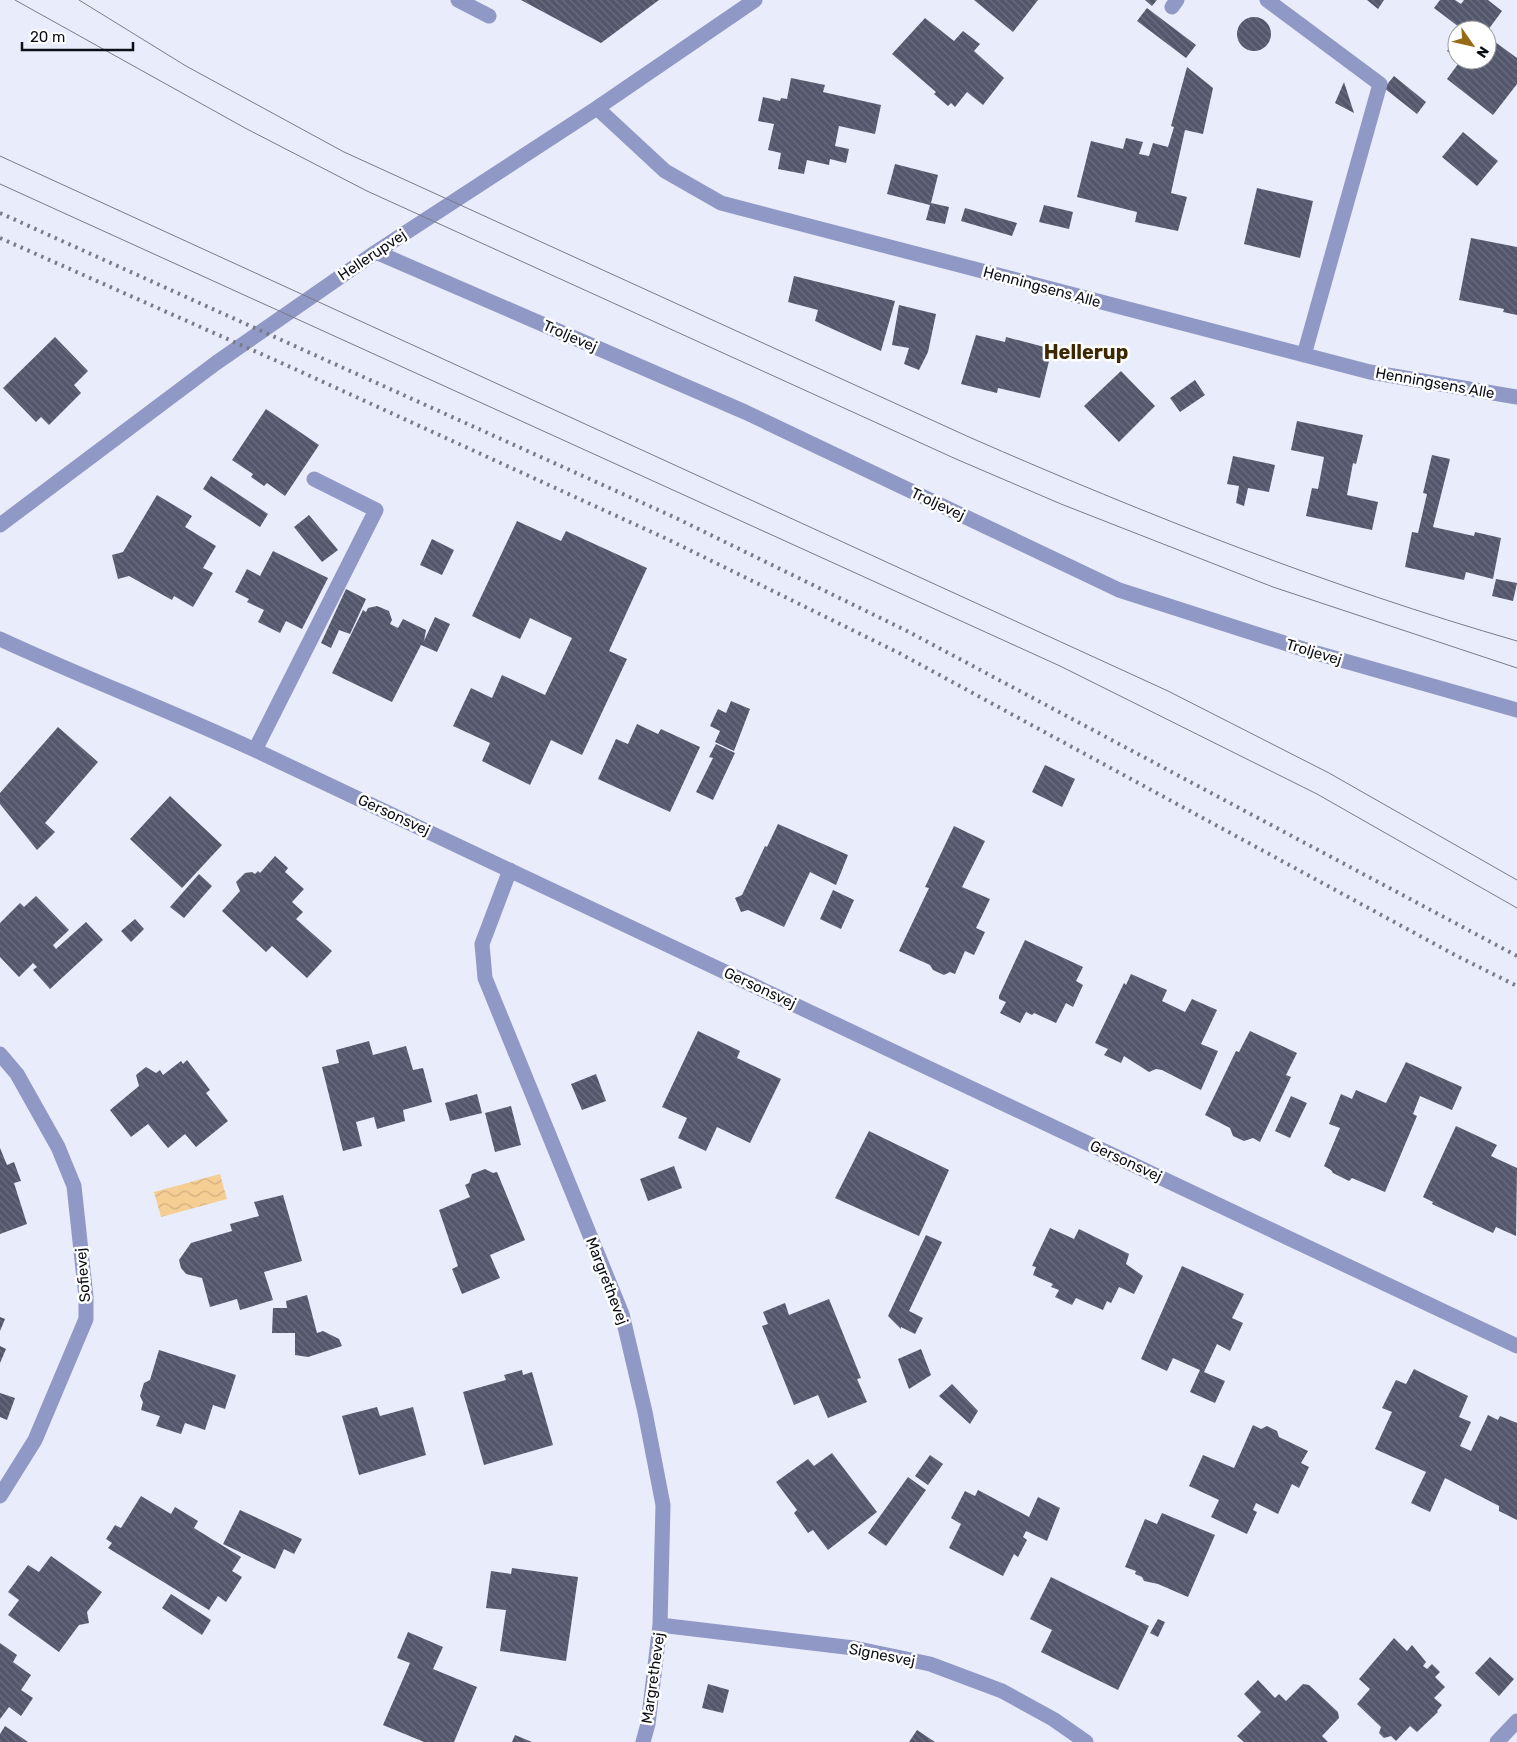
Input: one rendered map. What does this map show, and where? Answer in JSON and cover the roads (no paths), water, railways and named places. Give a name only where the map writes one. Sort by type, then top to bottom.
[{"type":"street","points":[[458,0],[489,16]]},
{"type":"street","name":"Hellerupvej","points":[[0,525],[181,387],[376,252],[597,108],[755,0]]},
{"type":"street","points":[[1267,0],[1380,84],[1304,355]]},
{"type":"street","name":"Henningsens Alle","points":[[597,108],[665,171],[721,203],[1370,372],[1517,397]]},
{"type":"street","name":"Troljevej","points":[[376,252],[745,412],[1119,590],[1306,650],[1517,710]]},
{"type":"street","points":[[255,750],[376,510],[314,479]]},
{"type":"street","name":"Gersonsvej","points":[[0,639],[72,673],[204,726],[1517,1346]]},
{"type":"street","name":"Margrethevej","points":[[510,870],[482,944],[485,978],[622,1314],[645,1412],[663,1505],[660,1625],[648,1724],[643,1742]]},
{"type":"street","name":"Sofievej","points":[[0,1054],[22,1082],[58,1147],[74,1186],[86,1297],[86,1319],[35,1440],[0,1496]]},
{"type":"street","name":"Signesvej","points":[[660,1625],[854,1648],[930,1664],[1002,1691],[1053,1719],[1086,1742]]},
{"type":"street","points":[[1497,1742],[1517,1721]]},
{"type":"water","points":[[220,1174],[227,1199],[161,1217],[154,1192]]},
{"type":"tram line","points":[[15,0],[245,128],[367,191],[956,459],[1061,504],[1273,587],[1517,668]]},
{"type":"tram line","points":[[79,0],[186,66],[344,152],[969,437],[1171,522],[1240,548],[1378,597],[1517,641]]},
{"type":"tram line","points":[[0,156],[1168,691],[1329,773],[1517,880]]},
{"type":"tram line","points":[[0,184],[1060,666],[1317,794],[1517,908]]},
{"type":"railway","points":[[0,213],[676,518],[909,632],[1517,956]]},
{"type":"railway","points":[[0,238],[286,365],[667,539],[899,653],[1455,955],[1517,986]]},
{"type":"district","name":"Hellerup","points":[[1086,352]]}]
